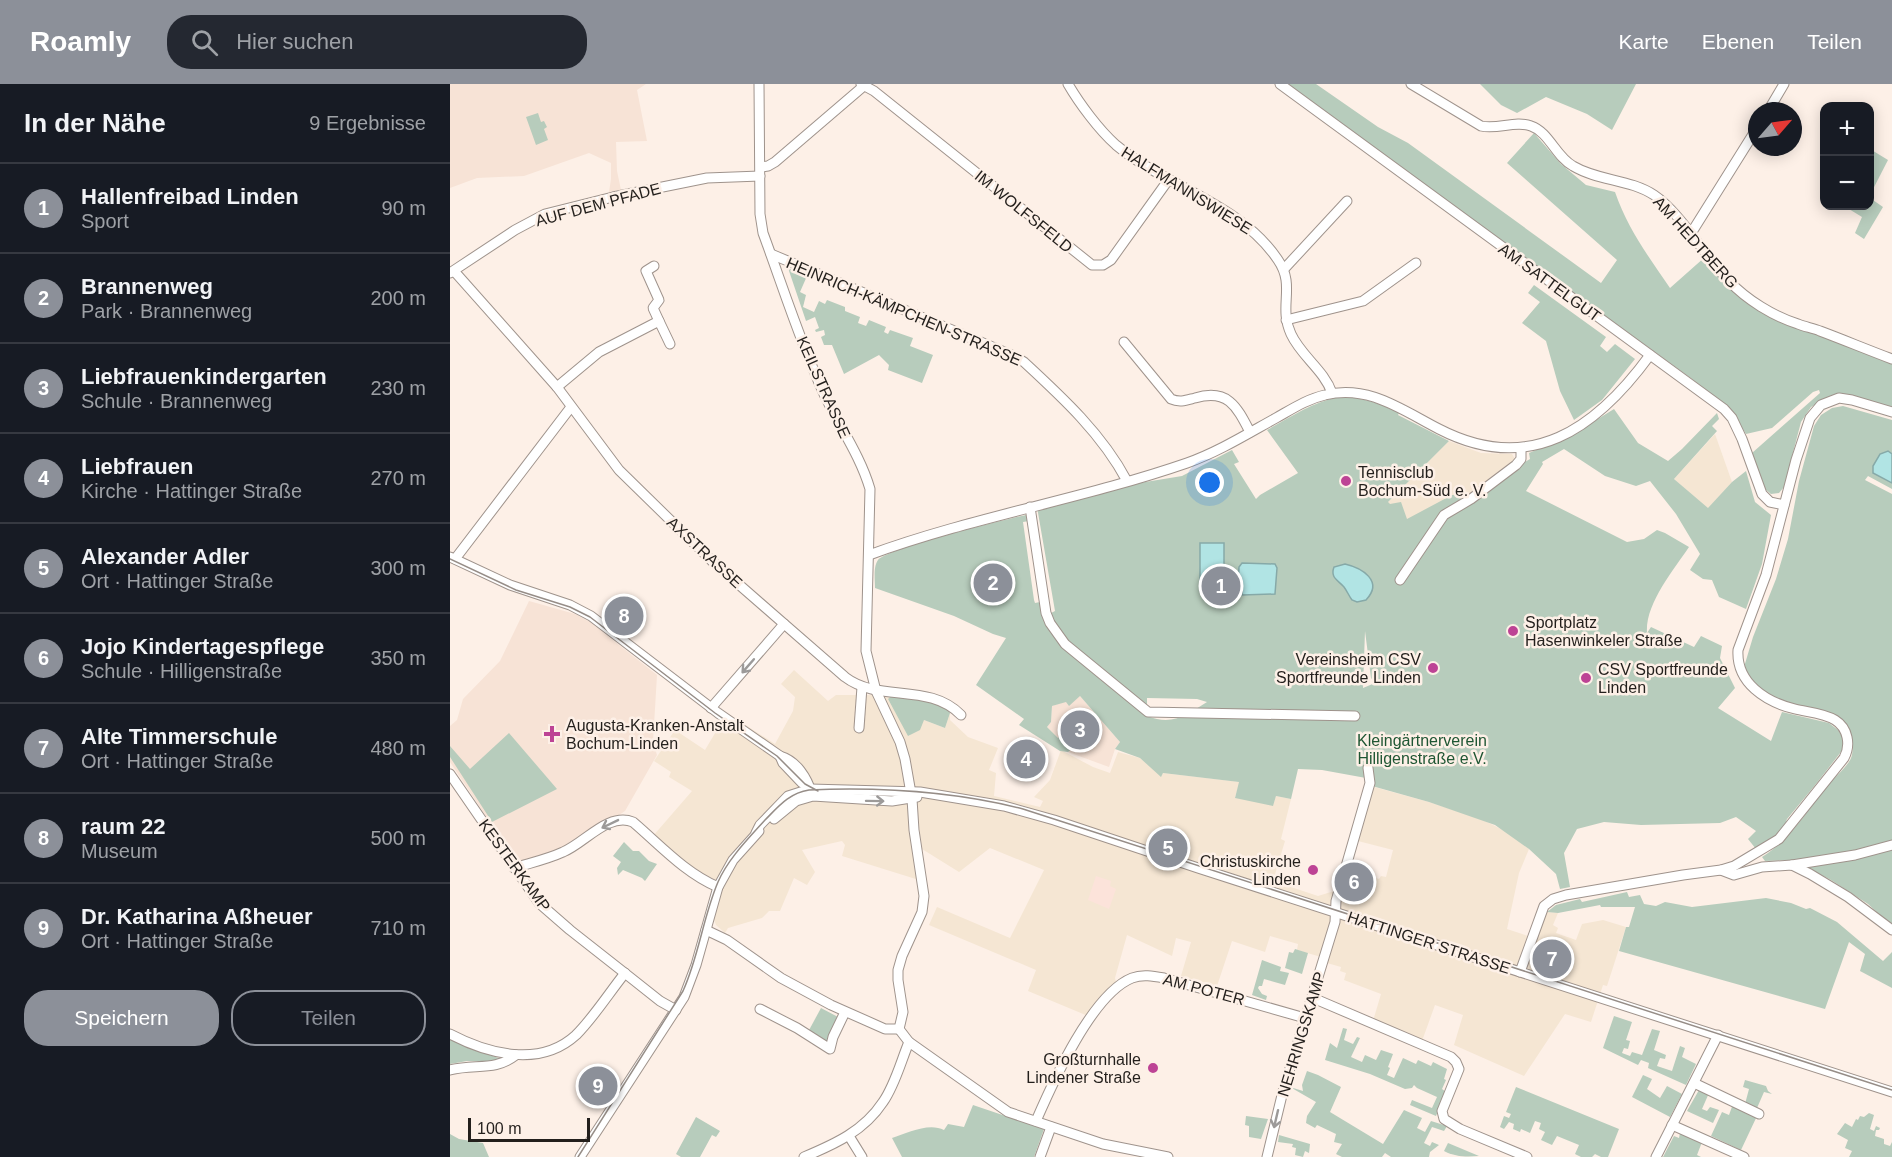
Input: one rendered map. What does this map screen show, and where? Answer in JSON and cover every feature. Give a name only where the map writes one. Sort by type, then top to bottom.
[{"type":"street","name":"KEILSTRASSE","points":[[759,84],[761,225],[817,379],[864,470],[870,489],[866,651],[876,691],[900,742],[905,759],[924,903],[898,970],[903,1012],[899,1029]]},
{"type":"street","name":"HALFMANNSWIESE","points":[[1068,84],[1114,143],[1255,232],[1271,249],[1284,269]]},
{"type":"street","name":"AM SATTELGUT","points":[[1280,84],[1727,412],[1742,439],[1762,494],[1770,502],[1784,505]]},
{"type":"street","name":"AM HEDTBERG","points":[[1411,84],[1481,126],[1494,128],[1525,125],[1538,129],[1560,156],[1580,170],[1641,188],[1653,194],[1664,202],[1729,282],[1768,311],[1796,324],[1816,329],[1892,359]]},
{"type":"street","points":[[1773,102],[1784,84]]},
{"type":"street","name":"AUF DEM PFADE","points":[[452,272],[515,230],[545,214],[707,178],[760,172],[775,162],[864,85]]},
{"type":"street","name":"IM WOLFSFELD","points":[[864,85],[1088,263],[1094,265],[1104,265],[1112,260],[1169,179]]},
{"type":"street","points":[[1690,235],[1748,142]]},
{"type":"street","points":[[1332,393],[1324,378],[1294,340],[1286,320],[1288,282],[1284,269],[1347,201]]},
{"type":"street","name":"HEINRICH-KÄMPCHEN-STRASSE","points":[[771,254],[899,306],[1024,362],[1079,415],[1116,462],[1127,482]]},
{"type":"street","points":[[1286,320],[1363,301],[1416,263]]},
{"type":"street","points":[[654,266],[646,271],[659,300],[653,308],[670,344]]},
{"type":"street","name":"AXSTRASSE","points":[[452,272],[557,387],[619,470],[712,561],[845,677],[854,684],[876,691]]},
{"type":"street","points":[[557,387],[599,352],[659,321]]},
{"type":"street","points":[[1124,342],[1172,399],[1180,401],[1208,395],[1225,398],[1236,407],[1251,432]]},
{"type":"street","points":[[869,555],[915,539],[1127,482],[1204,456],[1304,402],[1332,393],[1356,393],[1378,397],[1454,437],[1478,445],[1497,449],[1535,446],[1552,440],[1590,420],[1620,393],[1650,355]]},
{"type":"street","points":[[1520,972],[1546,903],[1553,899],[1657,879],[1721,870],[1741,862],[1781,837],[1844,758],[1848,748],[1846,734],[1838,722],[1827,717],[1785,707],[1749,684],[1739,664],[1739,646],[1766,575],[1796,460],[1810,418],[1819,407],[1839,398],[1892,412]]},
{"type":"street","points":[[571,407],[452,558],[516,587],[581,610],[711,708],[780,756],[789,759],[805,777],[810,792]]},
{"type":"street","points":[[1400,580],[1444,515],[1471,499],[1516,465],[1521,459],[1521,448]]},
{"type":"street","points":[[1030,507],[1046,613],[1050,623],[1065,644],[1148,712],[1355,716]]},
{"type":"street","points":[[711,708],[784,624]]},
{"type":"street","points":[[859,728],[862,687]]},
{"type":"street","points":[[876,691],[898,691],[931,698],[953,706],[961,715]]},
{"type":"street","points":[[780,756],[810,792]]},
{"type":"street","name":"NEHRINGSKAMP","points":[[1267,1157],[1283,1091],[1335,922],[1336,902],[1370,783],[1368,768]]},
{"type":"street","points":[[788,796],[793,787],[791,770]]},
{"type":"street","name":"KESTERKAMP","points":[[450,774],[536,900],[664,1004],[676,1010]]},
{"type":"street","name":"HATTINGER STRASSE","points":[[580,1157],[676,1010],[692,976],[718,887],[730,865],[756,833],[790,804],[810,792]]},
{"type":"street","name":"HATTINGER STRASSE","points":[[756,833],[760,825],[788,796],[810,792],[929,794],[972,800],[1037,814],[1892,1092]]},
{"type":"street","points":[[514,868],[565,852],[603,826],[620,819],[633,822],[687,869],[718,887]]},
{"type":"street","points":[[1721,870],[1734,875],[1762,867],[1844,858],[1892,845]]},
{"type":"street","points":[[1792,865],[1848,897],[1892,930]]},
{"type":"street","points":[[706,930],[727,940],[792,984],[845,1012],[887,1030],[899,1029],[909,1042],[1002,1108],[1106,1145],[1167,1157]]},
{"type":"street","points":[[450,1034],[481,1048],[516,1055],[529,1055],[548,1050],[571,1038],[625,973]]},
{"type":"street","name":"AM POTER","points":[[1036,1121],[1069,1053],[1088,1021],[1111,991],[1134,977],[1147,975],[1164,978],[1305,1018]]},
{"type":"street","points":[[1312,998],[1451,1057],[1459,1069],[1443,1110],[1444,1119],[1459,1129],[1527,1157]]},
{"type":"street","points":[[760,1009],[797,1028],[830,1049],[845,1012]]},
{"type":"street","points":[[1656,1157],[1718,1035]]},
{"type":"street","points":[[804,1157],[849,1136],[868,1120],[884,1102],[909,1042]]},
{"type":"street","points":[[450,1070],[460,1067],[500,1065],[516,1055]]},
{"type":"street","points":[[1694,1083],[1759,1114]]},
{"type":"street","points":[[1672,1125],[1744,1157]]},
{"type":"street","points":[[1040,1157],[1051,1127]]},
{"type":"street","points":[[849,1136],[862,1157]]},
{"type":"shaded area","points":[[450,84],[646,84],[637,90],[647,141],[616,142],[617,171],[621,190],[609,192],[611,163],[589,153],[524,176],[477,178],[450,188]]},
{"type":"shaded area","points":[[1715,434],[1732,482],[1708,509],[1674,479]]},
{"type":"shaded area","points":[[1449,441],[1481,453],[1512,454],[1516,461],[1399,569],[1378,512]]},
{"type":"shaded area","name":"Augusta-Kranken-Anstalt Bochum-Linden","points":[[529,601],[575,614],[590,622],[657,675],[653,742],[657,755],[625,811],[569,849],[517,863],[450,762],[450,726],[457,720],[463,699],[500,661]]},
{"type":"shaded area","points":[[794,670],[828,701],[836,695],[892,695],[888,699],[909,736],[924,720],[945,728],[950,713],[950,720],[968,737],[998,748],[989,770],[996,773],[994,796],[1040,807],[1043,801],[1034,797],[1050,780],[1061,750],[1110,773],[1118,752],[1140,758],[1161,776],[1163,773],[1240,782],[1235,797],[1273,805],[1276,796],[1291,799],[1281,839],[1285,841],[1273,881],[1318,896],[1334,891],[1342,867],[1379,879],[1381,876],[1386,877],[1393,850],[1358,841],[1374,787],[1481,819],[1507,832],[1529,849],[1519,873],[1507,929],[1537,939],[1547,912],[1558,913],[1553,925],[1558,928],[1556,933],[1576,940],[1582,924],[1603,920],[1626,927],[1607,986],[1603,985],[1591,1022],[1565,1014],[1524,1076],[1454,1045],[1463,1015],[1435,1005],[1422,1041],[1373,1021],[1381,994],[1344,980],[1346,973],[1340,971],[1341,967],[1327,963],[1328,959],[1297,950],[1298,944],[1270,936],[1265,952],[1232,941],[1217,986],[1181,976],[1191,942],[1176,938],[1172,956],[1127,935],[1115,978],[1116,982],[1104,993],[1088,1016],[1028,991],[1036,970],[929,925],[937,907],[1010,938],[1044,870],[990,848],[959,872],[922,849],[918,820],[910,820],[919,880],[842,856],[845,845],[842,841],[802,850],[815,872],[807,885],[794,878],[780,911],[769,911],[762,918],[728,928],[725,933],[716,925],[713,917],[722,888],[709,882],[653,836],[692,791],[669,777],[671,772],[654,761],[675,730],[705,750],[727,713],[775,744],[793,711],[795,697],[781,684]]},
{"type":"shaded area","points":[[1080,696],[1120,742],[1109,767],[1068,752],[1074,747],[1058,739],[1047,727],[1051,722],[1052,706]]},
{"type":"shaded area","points":[[1096,876],[1111,881],[1110,886],[1116,889],[1109,909],[1088,900]]},
{"type":"green space","points":[[1285,84],[1316,84],[1378,127],[1408,143],[1601,283],[1617,260],[1507,163],[1534,133],[1561,164],[1586,185],[1615,192],[1632,230],[1670,288],[1705,257],[1746,302],[1892,363],[1892,407],[1847,394],[1827,398],[1811,407],[1801,422],[1784,487],[1779,493],[1771,494],[1765,489],[1752,453],[1820,393],[1819,390],[1813,392],[1772,428],[1746,434],[1729,411],[1692,379]]},
{"type":"green space","points":[[1480,84],[1636,84],[1612,130],[1587,114],[1546,97],[1517,113],[1501,105]]},
{"type":"green space","points":[[538,113],[541,122],[544,121],[547,127],[544,129],[548,140],[536,145],[526,117]]},
{"type":"green space","points":[[1874,151],[1888,160],[1874,187]]},
{"type":"green space","points":[[1874,201],[1883,207],[1864,239],[1855,233],[1862,217],[1851,210],[1874,210]]},
{"type":"green space","points":[[788,268],[807,276],[800,292],[806,295],[803,307],[814,312],[819,301],[825,304],[827,300],[845,307],[845,311],[860,317],[858,323],[866,326],[869,320],[886,327],[884,332],[888,334],[890,330],[913,338],[910,346],[933,355],[922,383],[888,370],[889,365],[879,355],[844,374],[832,345],[824,345],[821,337],[825,335],[824,330],[816,332],[815,330],[819,328],[815,317],[806,321]]},
{"type":"green space","points":[[1534,285],[1606,337],[1600,346],[1607,352],[1615,344],[1635,359],[1602,400],[1574,420],[1560,391],[1546,341],[1522,323],[1540,302],[1528,293]]},
{"type":"green space","name":"Kleingärtnerverein Hilligenstraße e.V.","points":[[1339,397],[1363,399],[1377,404],[1399,413],[1398,415],[1449,441],[1388,502],[1390,504],[1401,502],[1407,519],[1452,495],[1472,494],[1530,459],[1529,453],[1572,435],[1614,409],[1638,443],[1668,461],[1717,413],[1719,419],[1712,426],[1717,431],[1674,479],[1708,508],[1732,482],[1746,471],[1755,502],[1771,515],[1762,564],[1746,609],[1719,597],[1712,580],[1703,579],[1690,570],[1700,554],[1676,514],[1650,481],[1636,486],[1605,476],[1564,449],[1542,462],[1543,464],[1526,491],[1627,542],[1644,539],[1657,530],[1689,547],[1655,599],[1650,611],[1647,633],[1651,627],[1694,647],[1701,636],[1722,646],[1720,658],[1735,688],[1718,708],[1771,741],[1782,712],[1829,723],[1838,730],[1844,739],[1844,748],[1787,819],[1779,833],[1756,849],[1748,839],[1756,831],[1736,817],[1720,823],[1641,825],[1604,822],[1577,829],[1564,853],[1570,887],[1560,889],[1556,874],[1529,849],[1495,825],[1429,802],[1372,786],[1366,778],[1322,770],[1298,769],[1291,799],[1276,796],[1273,806],[1235,798],[1239,782],[1163,773],[1161,777],[1140,758],[1115,749],[1120,742],[1080,696],[1069,706],[1066,702],[1052,706],[1051,722],[1047,727],[1058,738],[1065,733],[1074,747],[1068,752],[1060,751],[1019,725],[1024,719],[976,685],[1006,638],[954,616],[875,588],[876,563],[887,555],[947,535],[1026,515],[1029,521],[1023,522],[1034,600],[1035,603],[1040,602],[1045,616],[1055,611],[1037,507],[1127,485],[1182,476],[1232,450],[1239,462],[1234,464],[1256,499],[1298,473],[1267,430],[1302,410]],"holes":[[[1365,631],[1371,678],[1375,683],[1363,688]],[[1147,698],[1197,699],[1207,702],[1179,718],[1164,720],[1147,716]]]},
{"type":"green space","points":[[1843,406],[1892,420],[1892,454],[1888,451],[1873,466],[1873,473],[1892,483],[1892,489],[1868,476],[1865,480],[1892,494],[1892,926],[1868,904],[1831,880],[1793,860],[1765,861],[1762,857],[1791,833],[1827,786],[1847,765],[1852,756],[1853,744],[1849,729],[1842,720],[1822,710],[1777,699],[1758,686],[1744,667],[1788,539],[1799,481],[1814,426],[1821,415],[1832,408]]},
{"type":"green space","points":[[892,695],[923,699],[947,708],[950,713],[945,728],[924,720],[920,730],[908,736],[888,699]]},
{"type":"green space","points":[[509,733],[557,789],[492,822],[450,757],[450,746],[470,769]]},
{"type":"green space","points":[[624,842],[633,851],[639,851],[649,861],[657,864],[645,881],[623,870],[618,875],[617,868],[621,862],[613,856]]},
{"type":"green space","points":[[1627,892],[1629,897],[1640,895],[1644,904],[1656,906],[1665,902],[1692,907],[1766,898],[1791,903],[1806,909],[1810,908],[1837,922],[1883,961],[1892,952],[1892,988],[1860,971],[1865,954],[1849,942],[1825,1009],[1619,951],[1635,907],[1601,907],[1600,905],[1558,913],[1547,912],[1556,905],[1580,899],[1582,902]]},
{"type":"green space","points":[[1295,949],[1308,953],[1302,974],[1285,968],[1289,952],[1293,953]]},
{"type":"green space","points":[[1262,960],[1281,967],[1280,971],[1289,973],[1285,985],[1264,979],[1262,986],[1258,988],[1262,994],[1267,996],[1266,1000],[1252,995]]},
{"type":"green space","points":[[821,1008],[838,1017],[830,1042],[825,1044],[808,1032]]},
{"type":"green space","points":[[1614,1016],[1632,1022],[1626,1040],[1630,1041],[1628,1049],[1624,1048],[1622,1053],[1630,1056],[1632,1052],[1642,1055],[1652,1029],[1660,1031],[1654,1050],[1666,1055],[1665,1059],[1660,1058],[1657,1066],[1672,1071],[1680,1046],[1685,1048],[1682,1057],[1696,1064],[1686,1085],[1648,1068],[1649,1063],[1641,1060],[1638,1065],[1603,1048]]},
{"type":"green space","points":[[1343,1028],[1347,1029],[1344,1040],[1353,1044],[1357,1037],[1360,1038],[1351,1057],[1362,1062],[1365,1055],[1376,1060],[1381,1050],[1393,1054],[1387,1075],[1394,1078],[1403,1058],[1416,1064],[1418,1060],[1431,1066],[1433,1062],[1447,1069],[1442,1089],[1446,1092],[1436,1116],[1410,1105],[1412,1100],[1432,1108],[1437,1097],[1414,1085],[1412,1088],[1405,1089],[1370,1074],[1325,1060],[1330,1043],[1337,1048]]},
{"type":"green space","points":[[450,1038],[467,1047],[501,1059],[499,1062],[467,1061],[450,1064]]},
{"type":"green space","points":[[1307,1071],[1341,1087],[1330,1112],[1383,1144],[1404,1110],[1422,1118],[1417,1128],[1425,1132],[1431,1121],[1447,1126],[1444,1131],[1432,1127],[1424,1143],[1430,1146],[1432,1142],[1439,1145],[1430,1152],[1429,1157],[1391,1157],[1385,1153],[1382,1157],[1342,1157],[1336,1154],[1342,1144],[1334,1142],[1336,1134],[1317,1125],[1315,1128],[1306,1123],[1307,1116],[1316,1102],[1290,1087],[1303,1091],[1302,1085]]},
{"type":"green space","points":[[1643,1075],[1652,1079],[1647,1089],[1660,1098],[1667,1086],[1682,1094],[1670,1117],[1632,1097]]},
{"type":"green space","points":[[1745,1080],[1766,1086],[1772,1094],[1764,1092],[1757,1108],[1745,1104],[1749,1089],[1743,1087]]},
{"type":"green space","points":[[1516,1087],[1619,1129],[1608,1157],[1595,1154],[1592,1157],[1581,1157],[1575,1154],[1579,1145],[1557,1136],[1552,1145],[1541,1140],[1545,1132],[1539,1129],[1541,1123],[1535,1121],[1530,1133],[1521,1129],[1520,1132],[1513,1129],[1514,1124],[1509,1122],[1504,1129],[1500,1127],[1504,1116],[1509,1118],[1511,1114],[1506,1112]]},
{"type":"green space","points":[[1699,1090],[1709,1093],[1702,1109],[1707,1111],[1710,1107],[1719,1110],[1713,1123],[1687,1111]]},
{"type":"green space","points":[[1733,1104],[1757,1116],[1741,1150],[1711,1136],[1722,1112],[1729,1115]]},
{"type":"green space","points":[[973,1105],[1044,1129],[1034,1157],[902,1157],[892,1138],[925,1128],[944,1130],[948,1124],[964,1127]]},
{"type":"green space","points":[[1869,1113],[1874,1115],[1870,1129],[1874,1131],[1876,1126],[1880,1128],[1876,1130],[1875,1136],[1884,1139],[1884,1144],[1890,1146],[1892,1142],[1892,1157],[1849,1157],[1852,1151],[1845,1148],[1848,1140],[1837,1134],[1845,1123],[1852,1127],[1856,1119]]},
{"type":"green space","points":[[1246,1116],[1268,1119],[1261,1139],[1249,1137],[1249,1126],[1245,1125]]},
{"type":"green space","points":[[696,1117],[720,1131],[716,1137],[712,1135],[700,1157],[681,1157],[676,1154]]},
{"type":"green space","points":[[1680,1133],[1702,1142],[1697,1155],[1701,1157],[1663,1157],[1674,1136],[1679,1138]]},
{"type":"green space","points":[[450,1134],[459,1139],[483,1143],[489,1157],[450,1157]]},
{"type":"green space","points":[[1279,1135],[1310,1144],[1309,1153],[1305,1151],[1303,1157],[1295,1155],[1296,1148],[1292,1147],[1293,1144],[1278,1142]]},
{"type":"green space","points":[[1448,1143],[1479,1156],[1448,1153],[1444,1151]]},
{"type":"water","points":[[1888,451],[1892,454],[1892,483],[1873,473],[1873,466],[1880,454]]},
{"type":"water","points":[[1200,543],[1224,543],[1224,590],[1200,591]]},
{"type":"water","points":[[1242,563],[1275,564],[1277,568],[1275,594],[1242,595],[1242,585],[1238,585],[1239,567]]},
{"type":"water","points":[[1345,564],[1364,572],[1372,581],[1373,587],[1366,600],[1357,602],[1352,600],[1334,576],[1334,567]]},
{"type":"tram line","points":[[450,559],[516,590],[570,607],[590,617],[715,713],[777,756],[805,784],[818,791]]},
{"type":"tram line","points":[[578,1157],[683,991],[708,909],[727,865],[779,806],[790,797],[809,790],[863,789],[917,792],[971,798],[1023,809],[1892,1090]]},
{"type":"place","name":"Tennisclub Bochum-Süd e. V.","points":[[1346,481]]},
{"type":"place","name":"Brannenweg","points":[[993,583]]},
{"type":"place","name":"Hallenfreibad Linden","points":[[1221,586]]},
{"type":"place","name":"raum 22","points":[[624,616]]},
{"type":"place","name":"Sportplatz Hasenwinkeler Straße","points":[[1513,631]]},
{"type":"place","name":"Vereinsheim CSV Sportfreunde Linden","points":[[1433,668]]},
{"type":"place","name":"CSV Sportfreunde Linden","points":[[1586,678]]},
{"type":"place","name":"Liebfrauenkindergarten","points":[[1080,730]]},
{"type":"place","name":"Augusta-Kranken-Anstalt Bochum-Linden","points":[[552,734]]},
{"type":"place","name":"Liebfrauen","points":[[1026,759]]},
{"type":"place","name":"Alexander Adler","points":[[1168,848]]},
{"type":"place","name":"Christuskirche Linden","points":[[1313,870]]},
{"type":"place","name":"Jojo Kindertagespflege","points":[[1354,882]]},
{"type":"place","name":"Alte Timmerschule","points":[[1552,959]]},
{"type":"place","name":"Großturnhalle Lindener Straße","points":[[1153,1068]]},
{"type":"place","name":"Dr. Katharina Aßheuer","points":[[598,1086]]}]
